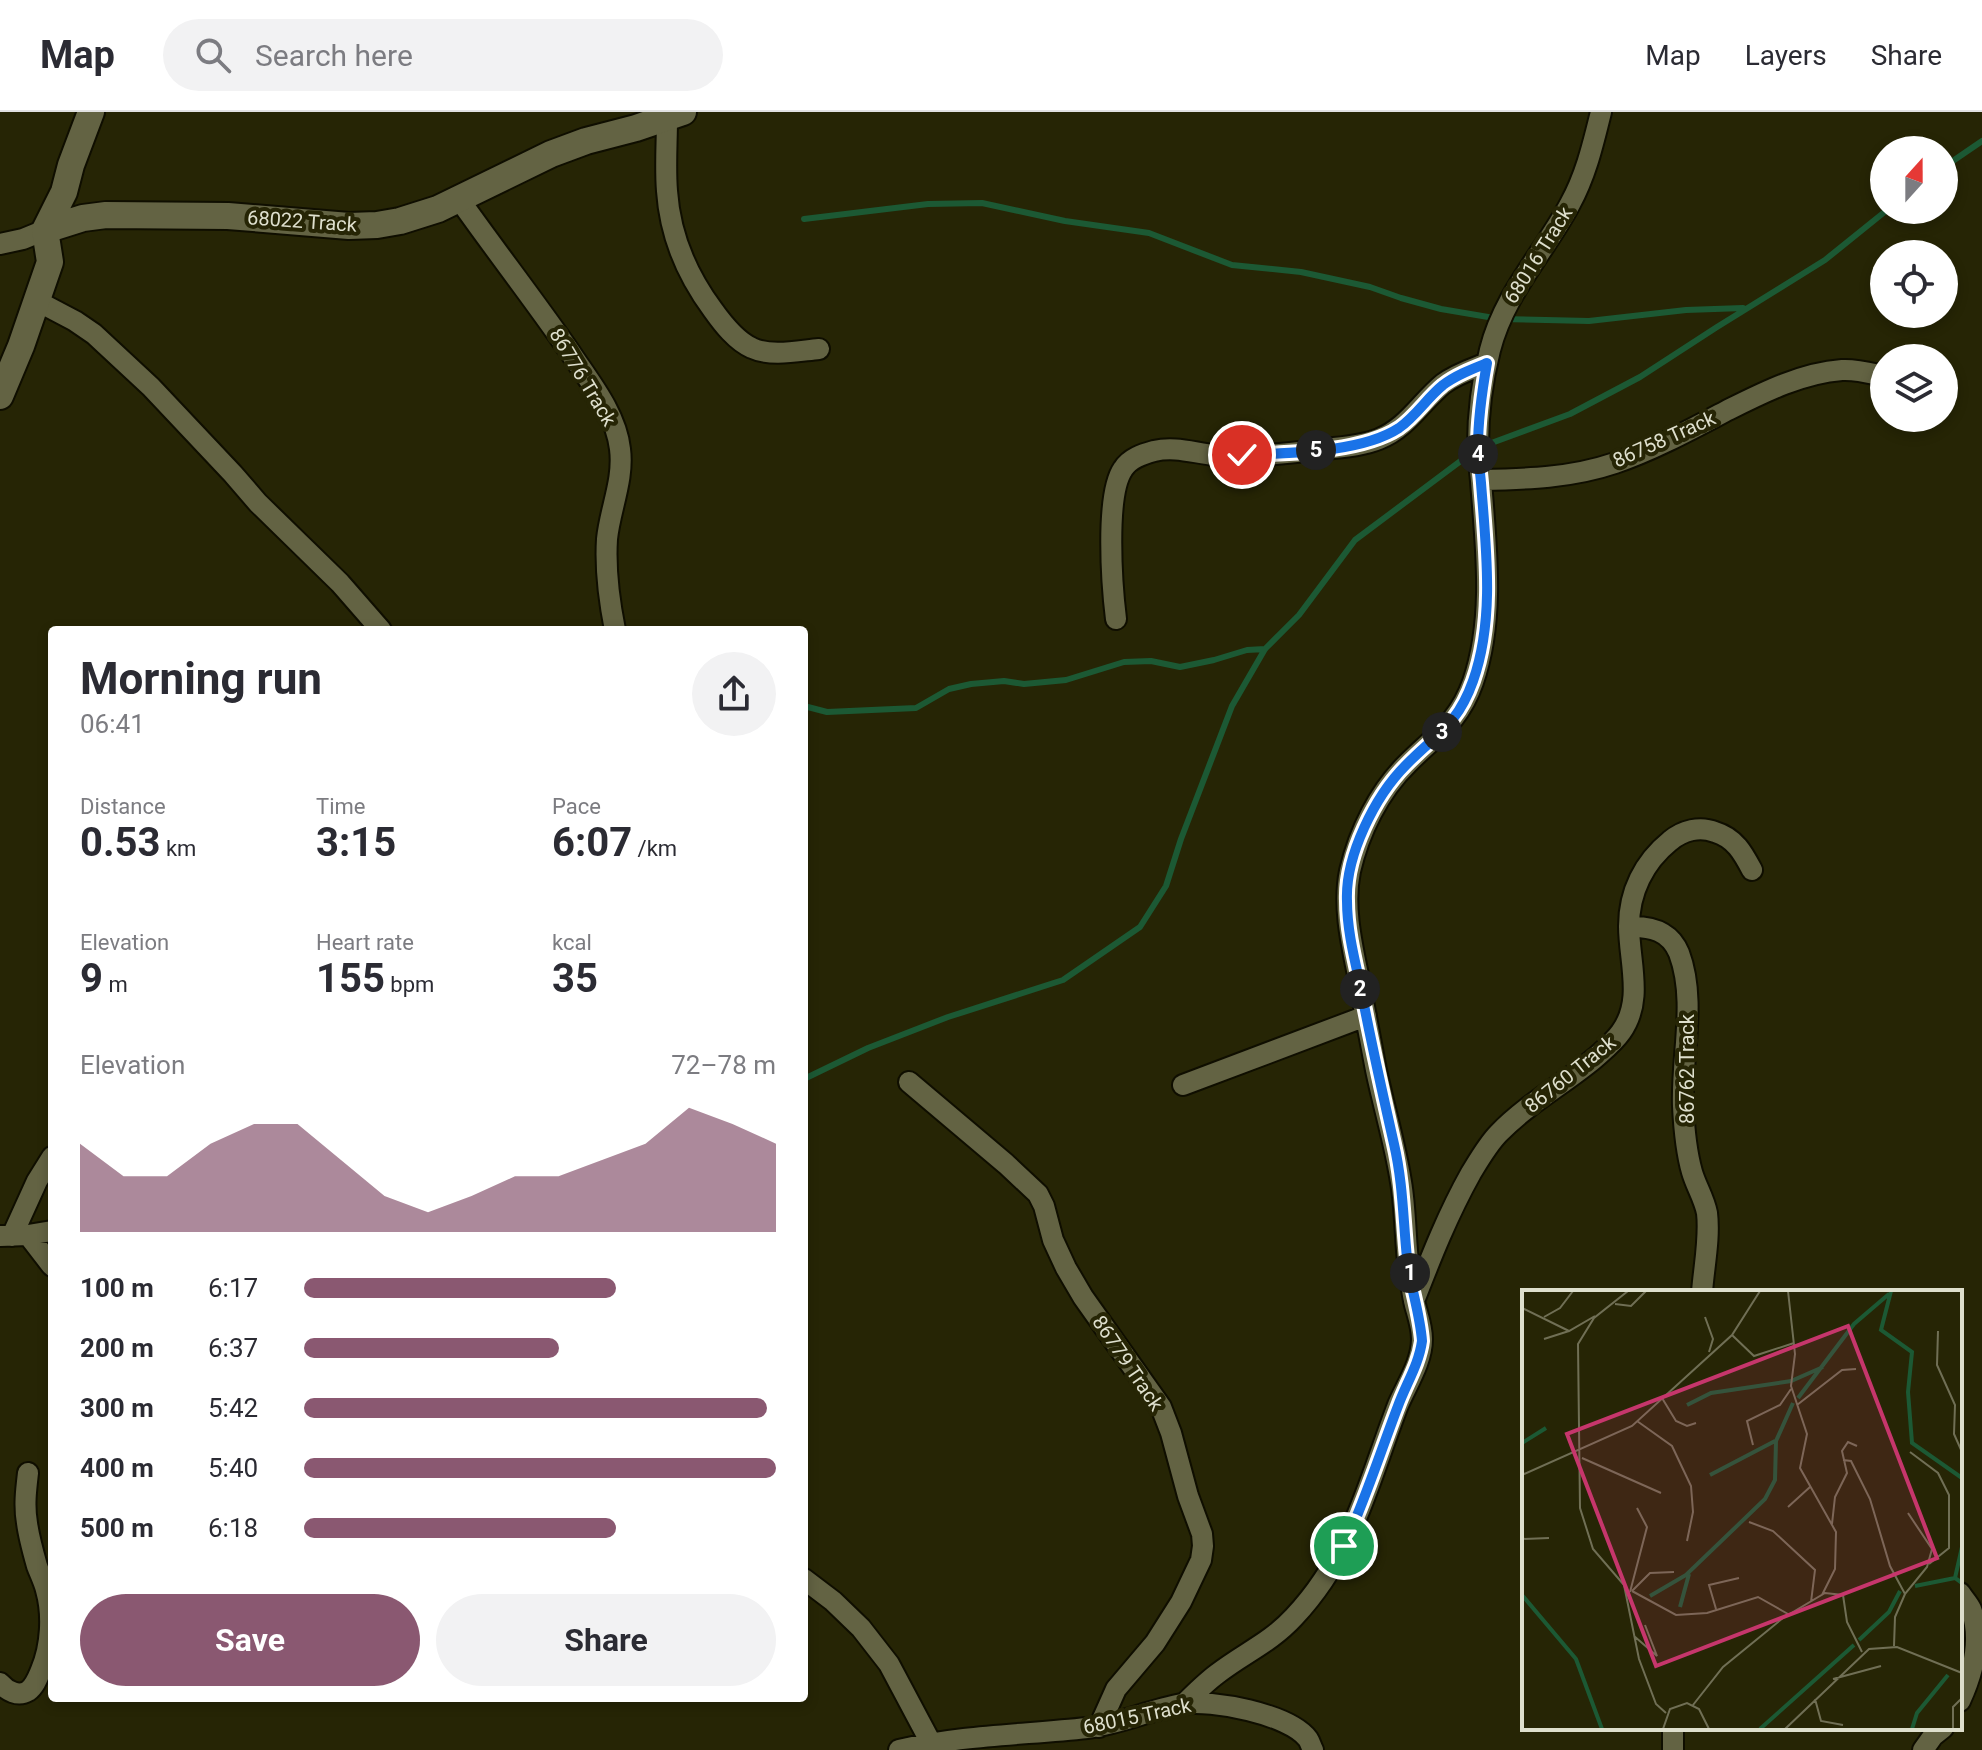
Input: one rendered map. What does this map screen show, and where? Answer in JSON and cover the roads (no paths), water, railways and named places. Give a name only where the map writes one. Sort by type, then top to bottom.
[{"type":"street","points":[[0,396],[50,262],[45,230],[64,192],[91,112]]},
{"type":"street","name":"68016 Track","points":[[1184,1704],[1220,1671],[1271,1639],[1292,1620],[1329,1573],[1358,1517],[1400,1401],[1421,1354],[1421,1327],[1407,1259],[1401,1181],[1352,944],[1346,899],[1349,874],[1372,812],[1405,765],[1447,727],[1463,705],[1474,679],[1486,617],[1486,545],[1478,448],[1479,414],[1487,363],[1500,319],[1511,296],[1581,184],[1601,112]]},
{"type":"street","points":[[675,115],[667,191],[671,223],[698,290],[720,321],[740,341],[754,349],[767,352],[819,349]]},
{"type":"street","name":"68022 Track","points":[[0,244],[83,218],[106,215],[228,216],[349,226],[377,225],[418,216],[586,141],[675,115]]},
{"type":"street","name":"86776 Track","points":[[459,199],[589,379],[618,437],[621,467],[607,537],[609,599],[614,626]]},
{"type":"street","points":[[37,301],[75,321],[112,351],[200,439],[258,503],[340,583],[378,626]]},
{"type":"street","points":[[1116,619],[1112,584],[1114,503],[1123,469],[1135,457],[1174,449],[1215,455],[1270,454],[1343,447],[1378,440],[1400,427],[1445,383],[1487,363]]},
{"type":"street","name":"86758 Track","points":[[1481,480],[1556,477],[1615,463],[1690,430],[1762,393],[1815,375],[1841,370],[1870,373]]},
{"type":"street","name":"86760 Track","points":[[1414,1301],[1433,1250],[1459,1195],[1498,1134],[1581,1069],[1620,1033],[1629,1018],[1634,994],[1634,967],[1629,927],[1635,889],[1646,866],[1673,838],[1689,830],[1708,829],[1735,843],[1752,870]]},
{"type":"street","name":"86762 Track","points":[[1629,927],[1662,931],[1679,953],[1686,981],[1683,1106],[1689,1159],[1706,1209],[1708,1226],[1702,1290]]},
{"type":"street","points":[[1183,1085],[1366,1016]]},
{"type":"street","name":"86779 Track","points":[[909,1082],[1038,1194],[1066,1268],[1161,1407],[1202,1534],[1201,1560],[1181,1602],[1155,1643],[1116,1689],[1099,1727]]},
{"type":"street","points":[[13,1236],[48,1163]]},
{"type":"street","points":[[13,1236],[48,1232]]},
{"type":"street","points":[[13,1236],[48,1263]]},
{"type":"street","points":[[28,1473],[26,1520],[48,1600]]},
{"type":"street","points":[[808,1582],[861,1628],[889,1664],[931,1743]]},
{"type":"street","points":[[1962,1596],[1976,1625],[1976,1656],[1962,1697]]},
{"type":"street","points":[[0,1683],[7,1690],[25,1693],[32,1687],[44,1663],[48,1644]]},
{"type":"street","name":"68015 Track","points":[[899,1750],[974,1737],[1099,1727],[1184,1704],[1210,1703],[1263,1714],[1291,1726],[1307,1738],[1313,1750]]},
{"type":"street","points":[[1923,1750],[1940,1730]]},
{"type":"waterway","points":[[1958,157],[1982,141]]},
{"type":"waterway","points":[[804,219],[928,204],[982,203],[1065,221],[1149,233],[1232,265],[1301,272],[1370,287],[1441,309],[1500,319],[1589,321],[1686,310],[1743,308]]},
{"type":"waterway","points":[[808,1077],[868,1048],[948,1017],[1063,980],[1140,927],[1166,886],[1232,706],[1265,649],[1299,615],[1355,540],[1478,448],[1570,414],[1640,377],[1825,260],[1870,224]]},
{"type":"waterway","points":[[808,707],[827,712],[916,708],[949,689],[971,684],[1066,680],[1124,662],[1151,661],[1180,667],[1247,650],[1265,649]]}]
